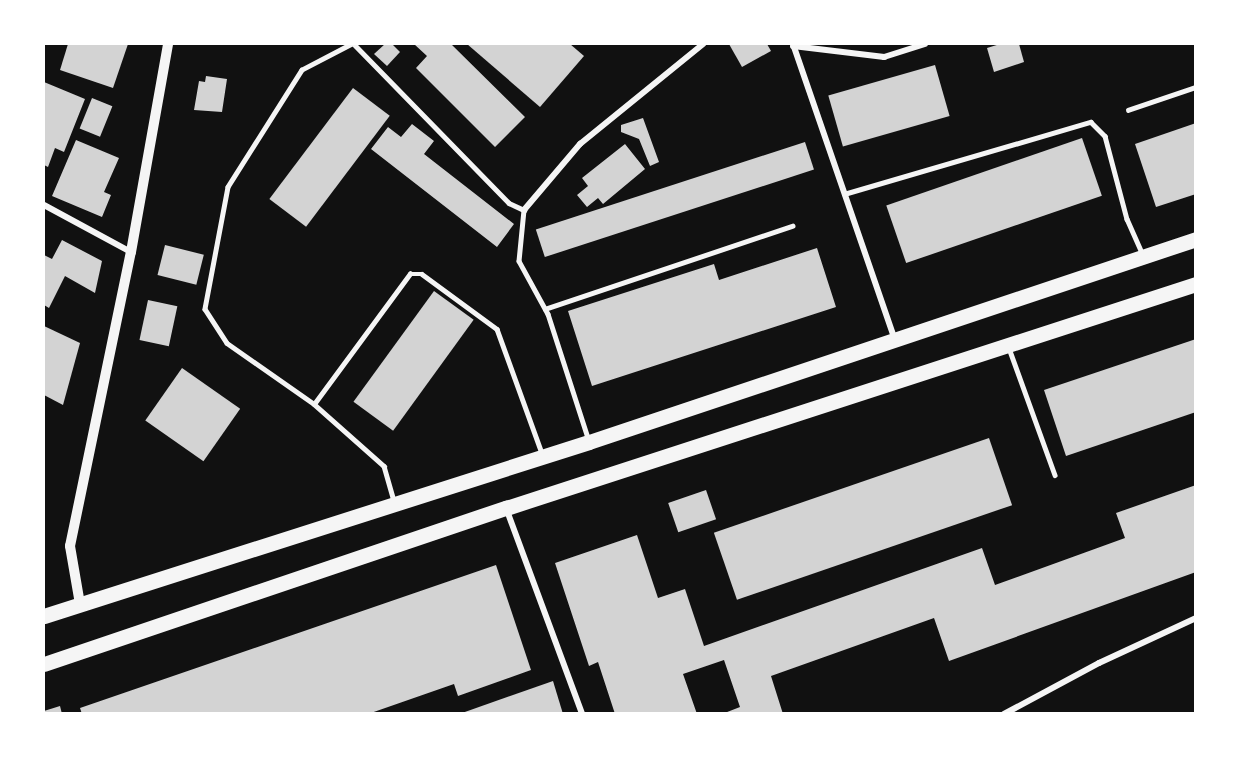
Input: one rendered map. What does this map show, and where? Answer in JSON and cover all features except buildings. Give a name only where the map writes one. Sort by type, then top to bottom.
[{"type":"main road","points":[[44,616],[394,502],[589,442],[894,338],[1196,239]]},
{"type":"main road","points":[[44,664],[506,508],[1196,284]]},
{"type":"street","points":[[80,604],[70,546],[131,252],[168,44]]},
{"type":"street","points":[[524,210],[580,144],[703,44]]},
{"type":"street","points":[[894,338],[793,45],[884,57],[925,44]]},
{"type":"street","points":[[44,205],[131,252]]},
{"type":"street","points":[[506,508],[582,714]]},
{"type":"street","points":[[1005,714],[1099,663],[1196,618]]},
{"type":"lane","points":[[394,502],[384,466],[314,404],[227,343],[205,309],[228,187],[302,70],[353,44],[509,203],[524,210],[519,261],[545,309],[589,442]]},
{"type":"lane","points":[[1128,110],[1196,87]]},
{"type":"lane","points":[[844,194],[1092,122],[1105,136],[1128,219],[1144,256]]},
{"type":"lane","points":[[545,309],[792,226]]},
{"type":"lane","points":[[314,404],[410,274],[422,274],[497,329],[543,456]]},
{"type":"lane","points":[[1008,345],[1054,475]]}]
